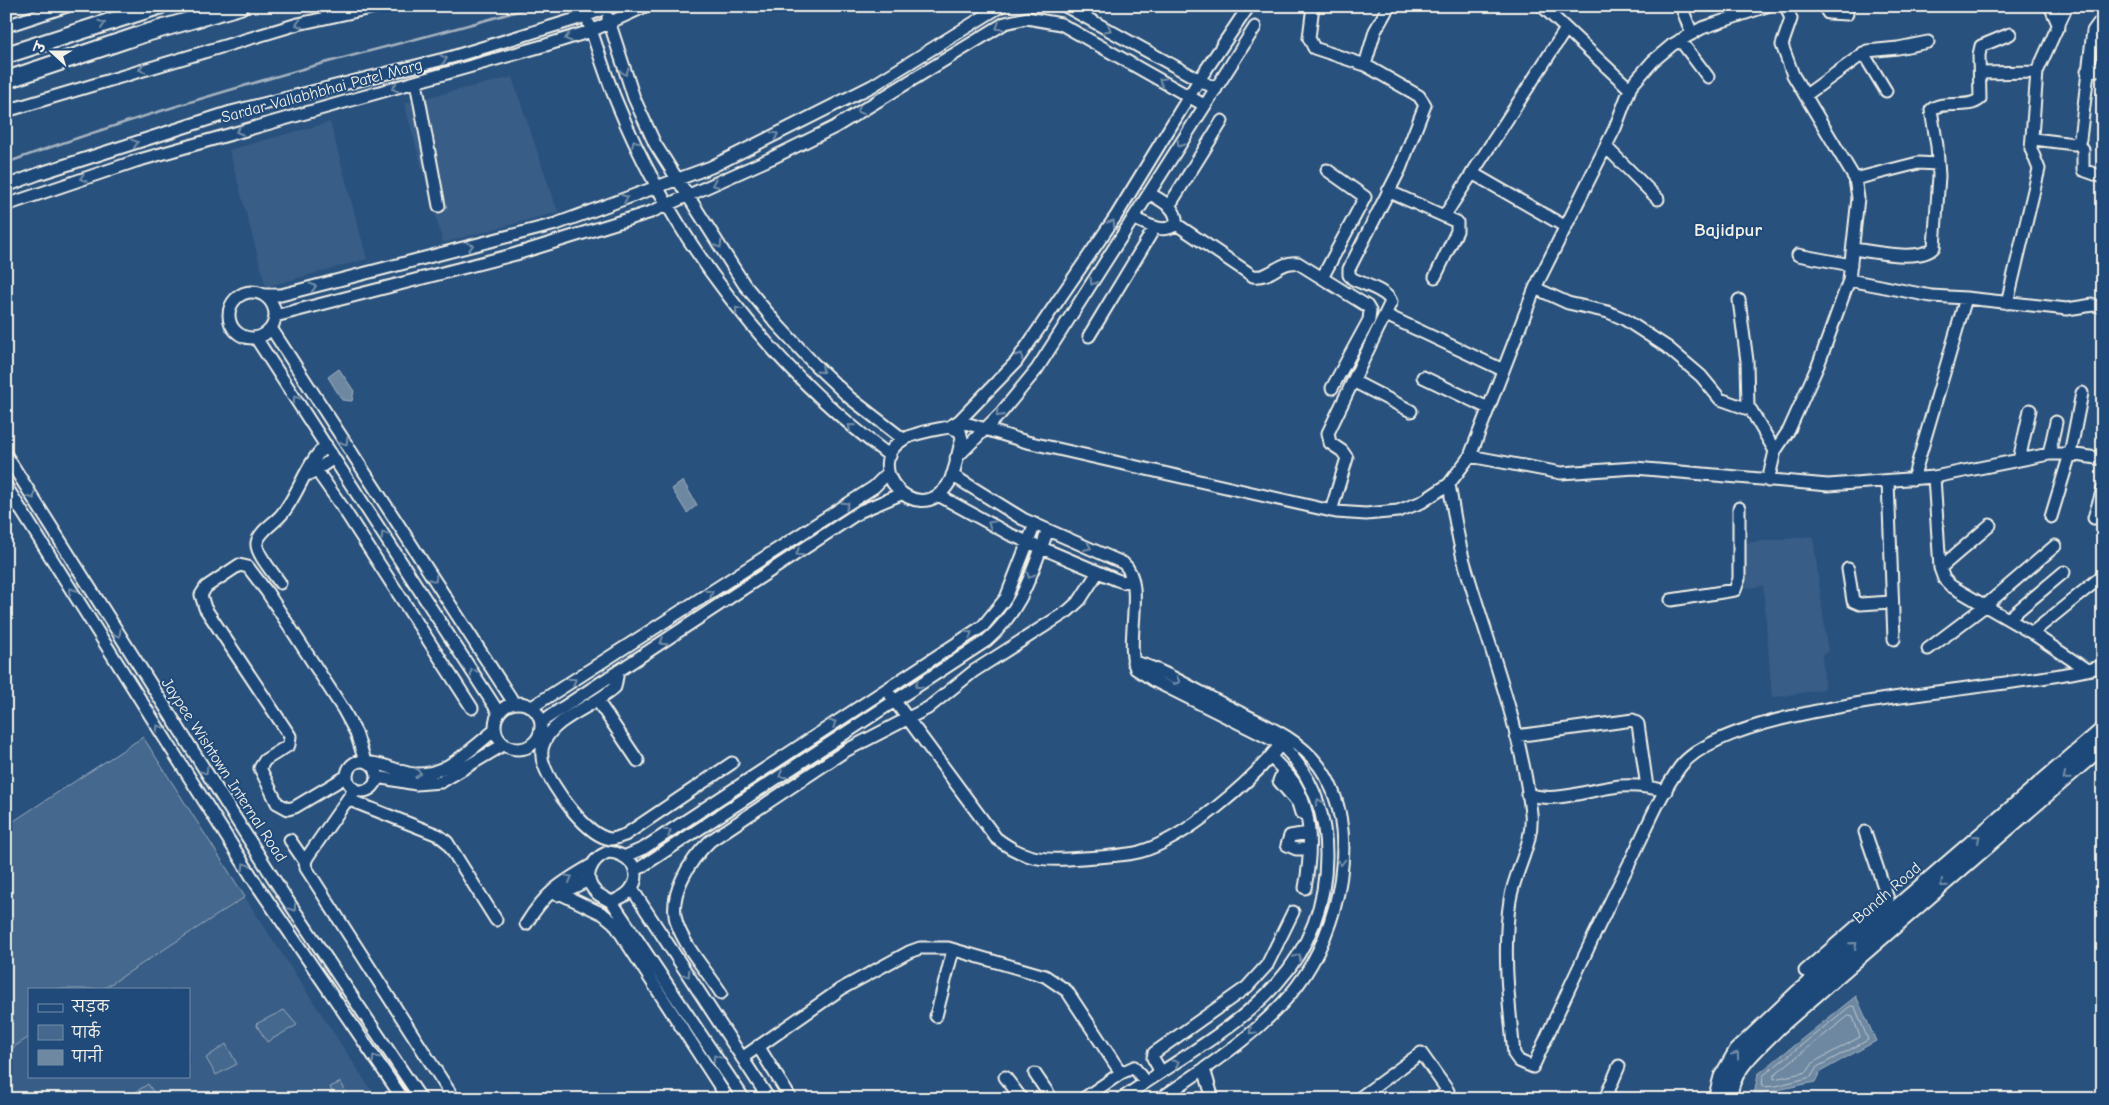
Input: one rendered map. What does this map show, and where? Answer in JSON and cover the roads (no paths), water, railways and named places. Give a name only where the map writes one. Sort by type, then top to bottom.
[{"type":"highway","points":[[6,55],[159,6]]},
{"type":"highway","points":[[6,80],[144,34],[240,6]]},
{"type":"main road","name":"Bandh Road","points":[[1716,1099],[1722,1076],[1737,1051],[1806,987],[2103,730]]},
{"type":"main road","name":"Bandh Road","points":[[1729,1099],[1729,1091],[1736,1073],[1779,1026],[2103,745]]},
{"type":"street","points":[[6,26],[67,6]]},
{"type":"street","points":[[6,111],[298,24],[380,6]]},
{"type":"street","name":"Sardar Vallabhbhai Patel Marg","points":[[6,205],[146,158],[591,31],[646,6]]},
{"type":"street","points":[[265,295],[282,296],[556,224],[711,167],[872,86],[1002,6]]},
{"type":"street","points":[[1065,6],[1216,88]]},
{"type":"street","points":[[948,427],[955,428],[961,434],[952,475],[947,486],[938,495],[926,500],[913,499],[901,494],[893,485],[888,473],[890,456],[894,448],[903,439],[948,427],[959,422],[1016,362],[1116,216],[1199,80],[1249,6]]},
{"type":"street","points":[[1313,6],[1309,38],[1314,48],[1365,65],[1420,96],[1425,105],[1400,169],[1349,269],[1349,275],[1353,279],[1390,298],[1391,302],[1328,433],[1330,443],[1342,451],[1346,458],[1331,511]]},
{"type":"street","points":[[1365,65],[1375,32],[1389,6]]},
{"type":"street","points":[[1542,6],[1630,90]]},
{"type":"street","points":[[1681,6],[1692,34]]},
{"type":"street","points":[[959,422],[984,431],[1331,511],[1366,514],[1398,511],[1422,502],[1449,484],[1470,456],[1535,288],[1606,147],[1630,90],[1653,61],[1680,40],[1705,27],[1750,10],[1767,6]]},
{"type":"street","points":[[1768,481],[1775,451],[1789,430],[1815,372],[1849,280],[1858,198],[1855,179],[1806,95],[1792,75],[1782,48],[1791,22],[1786,6]]},
{"type":"street","points":[[1824,6],[1828,13],[1848,14]]},
{"type":"street","points":[[2050,6],[2059,26]]},
{"type":"street","points":[[2007,303],[2039,169],[2032,153],[2037,72],[2067,6]]},
{"type":"street","points":[[607,8],[634,98],[655,144],[744,284],[776,323],[814,364],[843,391],[903,439]]},
{"type":"street","name":"Sardar Vallabhbhai Patel Marg","points":[[6,186],[231,112],[452,57],[607,8]]},
{"type":"street","points":[[586,16],[616,102],[657,187],[722,290],[738,311],[838,415],[890,456]]},
{"type":"street","points":[[275,316],[516,254],[651,212],[821,134],[1005,23],[1027,18],[1060,24],[1204,105]]},
{"type":"street","points":[[2077,142],[2080,139],[2087,71],[2094,32],[2098,24],[2103,22]]},
{"type":"street","points":[[956,458],[984,431],[1037,369],[1255,27]]},
{"type":"street","points":[[1445,215],[1566,29]]},
{"type":"street","points":[[1853,249],[1910,255],[1931,251],[1935,244],[1938,164],[1931,110],[1936,106],[1977,102],[1980,96],[1978,55],[1980,46],[2010,34]]},
{"type":"street","points":[[1680,40],[1708,77]]},
{"type":"street","points":[[1806,95],[1863,53],[1928,42]]},
{"type":"street","points":[[1863,53],[1886,91]]},
{"type":"street","points":[[2087,71],[2097,70],[2103,63]]},
{"type":"street","points":[[1980,73],[2037,72]]},
{"type":"street","points":[[416,82],[438,206]]},
{"type":"street","points":[[815,115],[821,134]]},
{"type":"street","points":[[1169,206],[1222,121]]},
{"type":"street","points":[[2034,139],[2077,142],[2083,148],[2083,170],[2103,178]]},
{"type":"street","points":[[1606,147],[1658,199]]},
{"type":"street","points":[[1855,179],[1918,163],[1938,164]]},
{"type":"street","points":[[1322,278],[1365,197],[1327,170]]},
{"type":"street","points":[[1472,173],[1566,227]]},
{"type":"street","points":[[1388,191],[1454,219],[1458,225],[1435,277]]},
{"type":"street","points":[[1149,193],[1175,212],[1176,224]]},
{"type":"street","points":[[1133,218],[1155,227],[1166,229],[1176,224]]},
{"type":"street","points":[[1176,224],[1253,276],[1266,275],[1288,262],[1298,263],[1367,306],[1370,311],[1369,320],[1332,388]]},
{"type":"street","points":[[1089,336],[1155,227]]},
{"type":"street","points":[[1798,255],[1851,265]]},
{"type":"street","points":[[1849,280],[1931,296],[1966,298],[2067,310],[2102,303]]},
{"type":"street","points":[[1535,288],[1568,303],[1602,310],[1624,319],[1667,347],[1701,376],[1720,399],[1748,408],[1756,416],[1775,451]]},
{"type":"street","points":[[248,291],[257,291],[265,295],[272,302],[275,316],[271,328],[265,334],[256,338],[247,338],[238,334],[232,327],[229,319],[229,310],[239,295],[248,291]]},
{"type":"street","points":[[1913,479],[1966,298]]},
{"type":"street","points":[[1739,300],[1746,355],[1748,408]]},
{"type":"street","points":[[1386,315],[1503,370]]},
{"type":"street","points":[[271,328],[514,703]]},
{"type":"street","points":[[256,338],[499,713]]},
{"type":"street","points":[[1423,377],[1488,408]]},
{"type":"street","points":[[1353,382],[1411,411]]},
{"type":"street","points":[[2050,517],[2070,454],[2082,393]]},
{"type":"street","points":[[2019,460],[2030,410]]},
{"type":"street","points":[[2049,454],[2056,422]]},
{"type":"street","points":[[280,583],[258,550],[257,542],[260,536],[282,514],[304,477],[310,462],[326,445]]},
{"type":"street","points":[[1470,456],[1561,473],[1635,468],[1828,485],[1913,479],[2049,454],[2070,454],[2103,458]]},
{"type":"street","name":"Jaypee Wishtown Internal Road","points":[[6,455],[284,895],[421,1099]]},
{"type":"street","points":[[304,477],[317,471],[334,458]]},
{"type":"street","points":[[317,471],[343,508],[472,708]]},
{"type":"street","points":[[532,707],[874,487],[888,473]]},
{"type":"street","points":[[952,475],[976,491],[1035,524],[1123,563],[1128,567],[1132,579],[1133,662],[1138,672],[1280,744],[1296,759],[1313,788],[1322,810],[1326,835],[1326,868],[1318,918],[1305,946],[1285,976],[1265,998],[1198,1050],[1120,1099]]},
{"type":"street","points":[[1934,476],[1940,568],[1944,579],[1951,586],[2032,633],[2087,670]]},
{"type":"street","points":[[1888,481],[1894,639]]},
{"type":"street","points":[[1449,484],[1464,558],[1516,736],[1528,794],[1532,827],[1530,840],[1515,878],[1510,900],[1507,990],[1514,1054],[1519,1061],[1533,1067],[1595,932],[1666,792],[1681,766],[1690,757],[1722,739],[1759,725],[1811,713],[2103,666]]},
{"type":"street","name":"Jaypee Wishtown Internal Road","points":[[6,486],[257,884],[403,1099]]},
{"type":"street","points":[[2094,518],[2103,489]]},
{"type":"street","points":[[541,722],[861,512],[901,494]]},
{"type":"street","points":[[938,495],[1041,548],[1122,582],[1132,579]]},
{"type":"street","points":[[1671,600],[1732,592],[1738,586],[1739,508]]},
{"type":"street","points":[[626,856],[644,848],[982,626],[1006,598],[1035,524]]},
{"type":"street","points":[[1940,568],[1990,525]]},
{"type":"street","points":[[635,871],[986,641],[1002,627],[1018,607],[1048,530]]},
{"type":"street","points":[[1928,649],[1984,606],[2055,546]]},
{"type":"street","points":[[495,730],[503,745],[513,749],[531,746],[541,731],[541,722],[532,707],[523,703],[514,703],[506,706],[499,713],[495,730],[452,763],[434,773],[408,773],[368,762],[354,763],[347,776],[295,807],[288,809],[277,803],[260,768],[265,760],[289,745],[290,736],[205,608],[201,595],[206,587],[239,565],[248,567],[343,709],[356,733],[368,762],[377,777],[416,784],[441,782],[503,745]]},
{"type":"street","points":[[1848,569],[1853,601],[1860,604],[1892,602]]},
{"type":"street","points":[[722,993],[682,935],[675,911],[682,880],[697,854],[710,841],[845,751],[928,708],[981,666],[1075,606],[1098,572]]},
{"type":"street","points":[[2008,619],[2064,572]]},
{"type":"street","points":[[2032,633],[2101,577]]},
{"type":"street","points":[[1133,662],[1140,663],[1293,741],[1318,766],[1328,781],[1337,802],[1341,824],[1342,868],[1336,903],[1329,929],[1315,960],[1296,987],[1243,1040],[1160,1099]]},
{"type":"street","points":[[618,672],[618,684],[615,687],[555,727],[544,743],[542,754],[544,765],[574,815],[595,833],[611,839],[625,835],[732,763]]},
{"type":"street","points":[[886,688],[996,838],[1012,850],[1036,859],[1055,861],[1120,855],[1140,851],[1164,841],[1228,798],[1271,757],[1280,744]]},
{"type":"street","points":[[597,700],[638,761]]},
{"type":"street","points":[[881,710],[891,726]]},
{"type":"street","points":[[1516,736],[1633,720],[1638,724],[1647,787]]},
{"type":"street","points":[[1271,757],[1283,771],[1279,781],[1300,807],[1308,849],[1305,888]]},
{"type":"street","points":[[347,776],[352,793],[447,842],[456,852],[496,920]]},
{"type":"street","points":[[305,862],[352,793],[370,789],[377,777]]},
{"type":"street","points":[[1528,794],[1546,799],[1622,786],[1647,787],[1666,792]]},
{"type":"street","points":[[1304,830],[1292,834],[1287,845],[1296,849],[1308,849]]},
{"type":"street","points":[[1805,971],[1888,899],[1865,832]]},
{"type":"street","points":[[290,840],[454,1099]]},
{"type":"street","points":[[556,893],[558,884],[590,866],[600,856],[608,852],[617,852],[626,856],[632,863],[635,871],[635,881],[632,889],[625,896],[612,902]]},
{"type":"street","points":[[590,866],[589,880],[592,888],[599,895],[612,902],[744,1099]]},
{"type":"street","points":[[526,924],[538,904],[556,893],[589,880]]},
{"type":"street","points":[[632,889],[769,1099]]},
{"type":"street","points":[[556,893],[603,914],[614,924],[728,1099]]},
{"type":"street","points":[[1161,1072],[1153,1058],[1154,1053],[1247,987],[1267,965],[1293,912]]},
{"type":"street","points":[[668,945],[682,935]]},
{"type":"street","points":[[742,1058],[841,989],[909,952],[932,948],[953,950],[1045,976],[1059,985],[1067,991],[1121,1073]]},
{"type":"street","points":[[936,1016],[953,950]]},
{"type":"street","points":[[1265,998],[1272,1013]]},
{"type":"street","points":[[758,1046],[791,1099]]},
{"type":"street","points":[[1358,1099],[1421,1053],[1448,1091],[1438,1099]]},
{"type":"street","points":[[1605,1099],[1620,1066]]},
{"type":"street","points":[[1083,1099],[1121,1073],[1134,1067],[1145,1082]]},
{"type":"street","points":[[1204,1069],[1213,1099]]},
{"type":"street","points":[[1035,1074],[1052,1099]]},
{"type":"street","points":[[1005,1077],[1022,1099]]},
{"type":"water","points":[[339,369],[354,391],[352,401],[342,400],[328,377]]},
{"type":"water","points":[[683,481],[697,505],[687,513],[672,489]]},
{"type":"water","points":[[1856,996],[1876,1041],[1820,1072],[1815,1082],[1754,1095],[1758,1074]]},
{"type":"waterway","points":[[6,163],[120,124],[236,88],[535,6]]},
{"type":"district","name":"Bajidpur","points":[[1728,230]]}]
